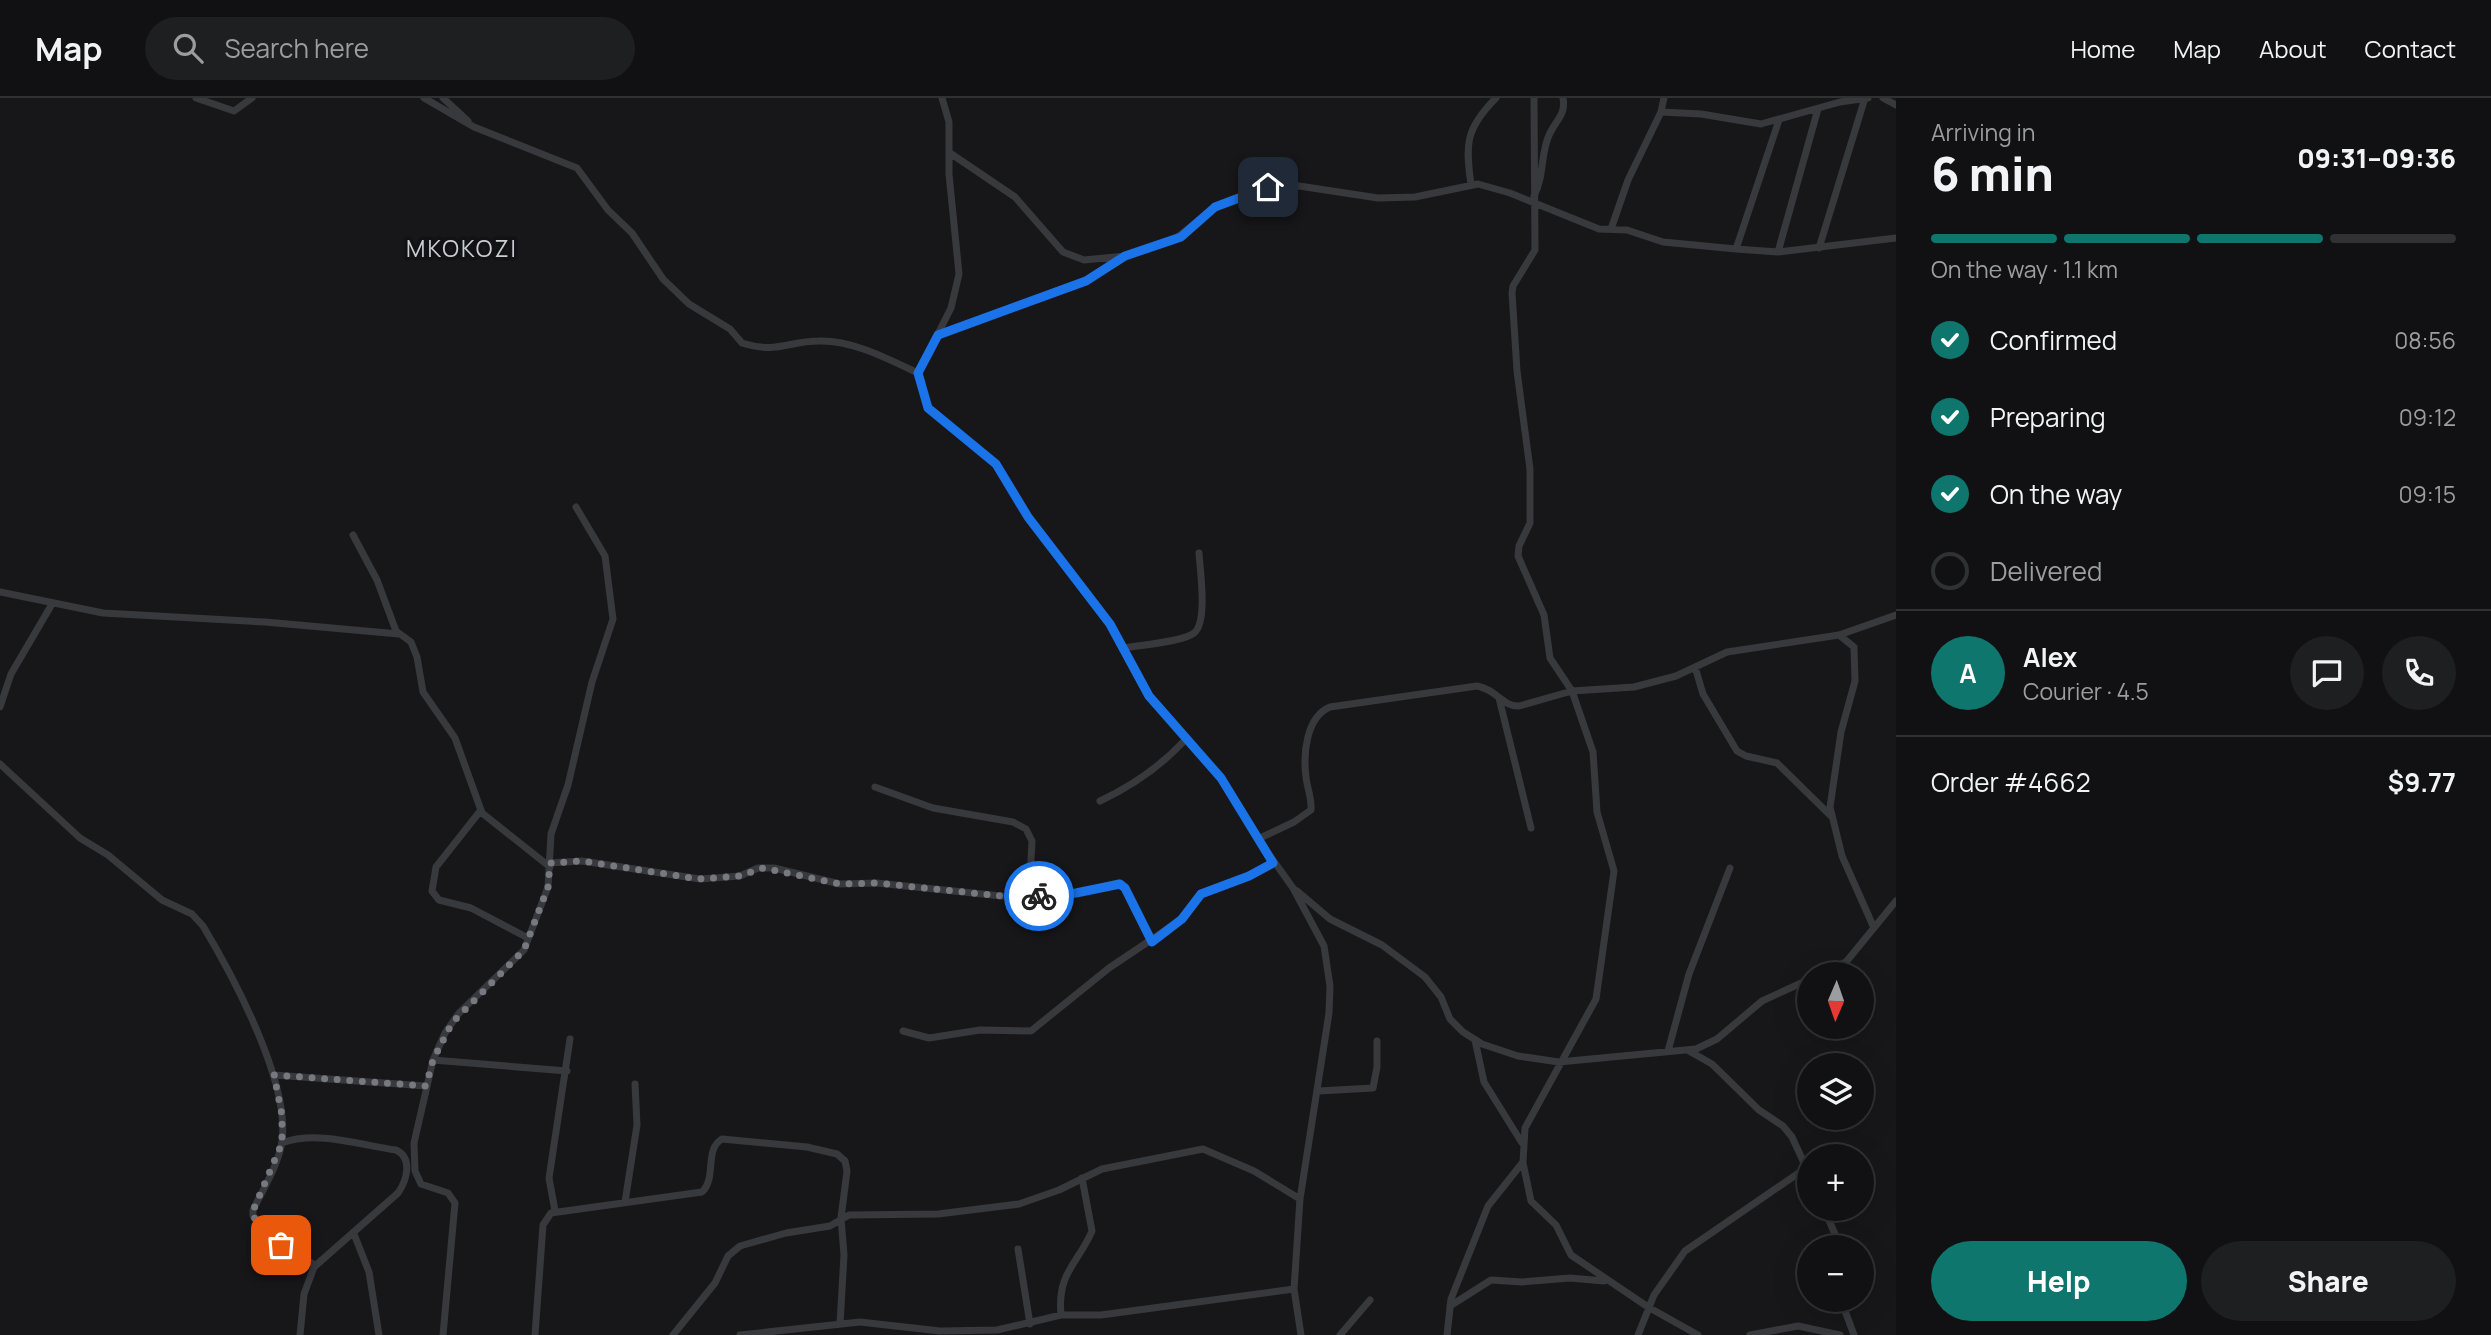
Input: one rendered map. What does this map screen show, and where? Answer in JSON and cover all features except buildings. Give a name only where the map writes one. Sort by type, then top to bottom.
[{"type":"street","points":[[196,98],[234,111],[253,98]]},
{"type":"street","points":[[424,98],[474,127],[577,168],[608,210],[632,233],[663,279],[689,304],[730,329],[743,344],[777,349],[812,341],[831,342],[857,348],[918,373]]},
{"type":"street","points":[[443,98],[474,127]]},
{"type":"street","points":[[942,98],[949,122],[958,274],[951,308],[918,373],[928,408],[996,464],[1028,517],[1104,616],[1149,696],[1221,778],[1273,863],[1293,888],[1324,946],[1329,1013],[1319,1091],[1300,1199],[1294,1289],[1301,1335]]},
{"type":"street","points":[[1471,184],[1467,143],[1474,125],[1496,98]]},
{"type":"street","points":[[1534,98],[1534,253],[1513,285],[1512,293],[1517,371],[1530,469],[1531,523],[1519,546],[1518,556],[1540,604],[1552,665],[1572,691],[1593,752],[1597,812],[1614,871],[1598,992],[1525,1128],[1523,1162],[1531,1201],[1556,1225],[1571,1255],[1648,1307],[1698,1335]]},
{"type":"street","points":[[1534,200],[1542,178],[1549,137],[1563,112],[1563,98]]},
{"type":"street","points":[[1611,229],[1628,180],[1661,112],[1664,98]]},
{"type":"street","points":[[1661,112],[1701,114],[1754,124],[1866,98]]},
{"type":"street","points":[[1819,248],[1830,204],[1866,98]]},
{"type":"street","points":[[1883,98],[1896,105]]},
{"type":"street","points":[[1778,251],[1818,109]]},
{"type":"street","points":[[1736,249],[1779,120]]},
{"type":"street","points":[[950,153],[1015,197],[1063,252],[1084,260],[1125,256],[1181,237],[1215,207],[1276,184],[1378,198],[1415,197],[1471,184],[1491,186],[1534,200],[1573,220],[1627,230],[1663,242],[1736,249],[1778,251],[1896,238]]},
{"type":"street","points":[[938,335],[1086,281],[1125,256]]},
{"type":"street","points":[[443,1335],[455,1203],[450,1194],[423,1186],[416,1177],[414,1143],[433,1060],[452,1023],[518,959],[548,887],[551,834],[568,785],[592,682],[613,619],[605,556],[576,508]]},
{"type":"street","points":[[353,536],[377,580],[398,634]]},
{"type":"street","points":[[1124,648],[1185,637],[1197,631],[1202,618],[1199,553]]},
{"type":"street","points":[[0,592],[118,615],[265,622],[398,634],[411,642],[417,657],[423,692],[456,738],[481,810],[492,823],[550,865],[582,861],[699,879],[740,876],[763,868],[840,884],[877,883],[1030,896],[1076,893],[1120,884],[1125,888],[1152,942]]},
{"type":"street","points":[[0,707],[10,674],[52,604]]},
{"type":"street","points":[[1258,839],[1294,822],[1311,810],[1306,776],[1309,737],[1314,719],[1322,710],[1460,687],[1488,688],[1514,707],[1572,691],[1634,687],[1676,676],[1727,652],[1839,635],[1896,615]]},
{"type":"street","points":[[1839,635],[1854,647],[1856,670],[1841,732],[1830,802],[1831,816],[1842,856],[1874,928]]},
{"type":"street","points":[[1695,667],[1703,694],[1737,751],[1746,756],[1777,763],[1831,816]]},
{"type":"street","points":[[1499,697],[1531,828]]},
{"type":"street","points":[[1100,801],[1132,784],[1170,757],[1185,740]]},
{"type":"street","points":[[0,764],[80,838],[123,867],[156,896],[198,920],[222,961],[274,1075],[282,1115],[282,1143],[253,1210],[253,1216],[281,1245],[315,1265]]},
{"type":"street","points":[[875,787],[938,809],[1004,820],[1026,829],[1032,841],[1030,896]]},
{"type":"street","points":[[481,810],[436,867],[432,891],[439,900],[471,908],[528,938]]},
{"type":"street","points":[[903,1031],[929,1038],[980,1030],[1031,1031],[1109,968],[1152,942],[1182,919],[1201,894],[1249,876],[1273,863]]},
{"type":"street","points":[[1668,1051],[1686,985],[1730,867]]},
{"type":"street","points":[[1293,888],[1329,919],[1382,945],[1425,977],[1441,997],[1450,1020],[1475,1041],[1509,1054],[1559,1062],[1689,1051],[1710,1044],[1762,1002],[1797,985]]},
{"type":"street","points":[[1846,962],[1896,901]]},
{"type":"street","points":[[555,1211],[549,1178],[570,1039]]},
{"type":"street","points":[[1319,1091],[1372,1089],[1377,1067],[1377,1041]]},
{"type":"street","points":[[1475,1041],[1483,1082],[1522,1144]]},
{"type":"street","points":[[1689,1051],[1712,1064],[1759,1110],[1783,1126],[1797,1148]]},
{"type":"street","points":[[433,1060],[567,1071]]},
{"type":"street","points":[[274,1075],[426,1086]]},
{"type":"street","points":[[625,1202],[637,1125],[635,1084]]},
{"type":"street","points":[[282,1143],[296,1139],[324,1139],[402,1153],[406,1161],[406,1178],[402,1188],[354,1234],[315,1265],[304,1294],[300,1335]]},
{"type":"street","points":[[534,1335],[543,1225],[555,1211],[704,1191],[709,1183],[714,1147],[720,1139],[776,1142],[841,1157],[847,1171],[841,1218],[844,1255],[840,1324]]},
{"type":"street","points":[[673,1335],[715,1283],[728,1256],[740,1246],[786,1233],[830,1226],[841,1218],[852,1215],[913,1216],[998,1208],[1036,1199],[1102,1169],[1203,1149],[1254,1171],[1300,1199]]},
{"type":"street","points":[[1447,1335],[1450,1306],[1488,1206],[1523,1162]]},
{"type":"street","points":[[1638,1335],[1648,1307],[1685,1251],[1797,1174]]},
{"type":"street","points":[[1061,1315],[1064,1279],[1092,1231],[1082,1178]]},
{"type":"street","points":[[354,1234],[369,1272],[379,1335]]},
{"type":"street","points":[[1018,1249],[1030,1324]]},
{"type":"street","points":[[1450,1306],[1491,1280],[1522,1282],[1570,1278],[1609,1282]]},
{"type":"street","points":[[740,1335],[873,1323],[940,1331],[997,1330],[1061,1315],[1101,1315],[1294,1289]]},
{"type":"street","points":[[1340,1335],[1370,1300]]},
{"type":"street","points":[[1845,1312],[1854,1335]]},
{"type":"street","points":[[1749,1335],[1798,1326],[1840,1335]]},
{"type":"street","points":[[985,1335],[997,1330]]},
{"type":"way so far","points":[[281,1245],[257,1223],[252,1213],[282,1143],[282,1115],[274,1075],[426,1086],[433,1060],[452,1023],[524,950],[548,887],[550,863],[582,861],[625,870],[699,879],[740,876],[753,869],[763,868],[795,872],[840,884],[877,883],[1011,897],[1039,896]]},
{"type":"district","name":"MKOKOZI","points":[[462,248]]},
{"type":"route","points":[[1039,896],[1076,893],[1120,884],[1125,888],[1152,942],[1182,919],[1201,894],[1249,876],[1273,863],[1221,778],[1149,696],[1110,624],[1028,517],[996,464],[928,408],[918,373],[938,335],[1086,281],[1125,256],[1181,237],[1215,207],[1268,187]]}]
